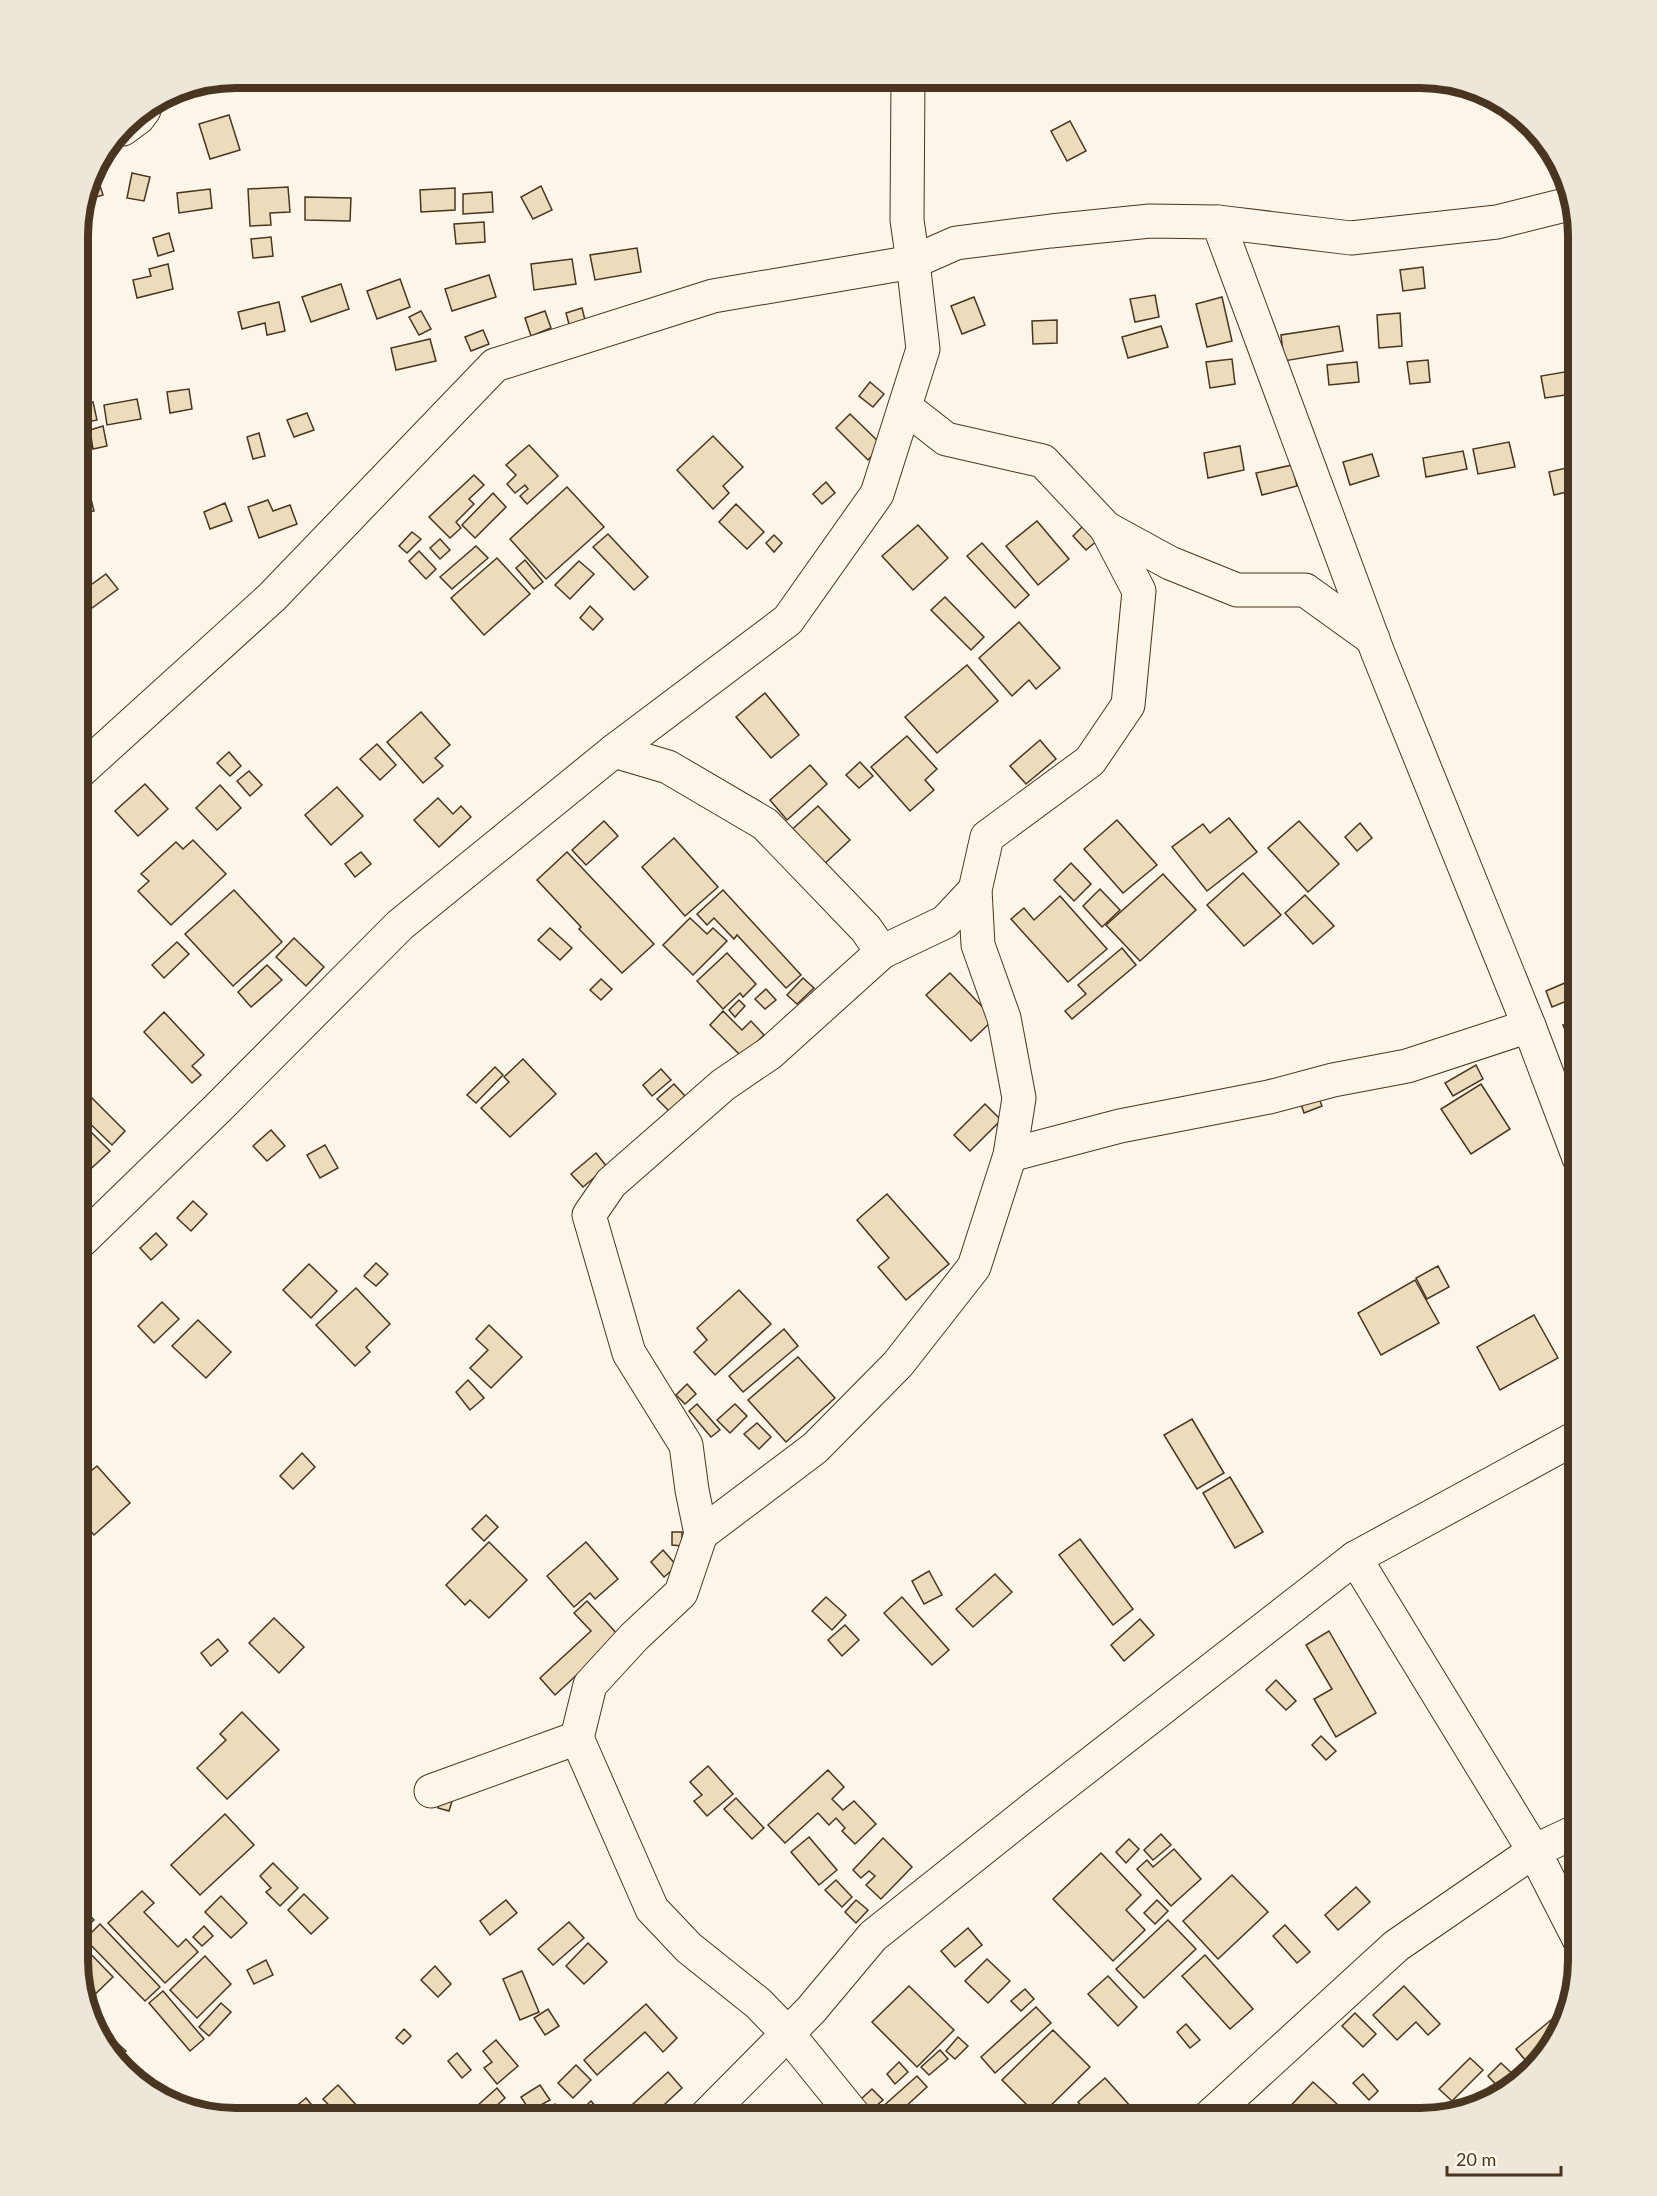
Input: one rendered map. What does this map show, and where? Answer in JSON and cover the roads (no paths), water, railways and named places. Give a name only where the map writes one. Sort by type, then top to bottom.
[{"type":"street","points":[[88,1234],[226,1101],[400,926],[614,751],[788,620],[877,494],[923,349],[907,220],[908,89]]},
{"type":"street","points":[[89,763],[272,597],[495,365],[713,296],[913,262],[956,243],[1150,221],[1218,222],[1350,238],[1497,222],[1565,205]]},
{"type":"street","points":[[1218,222],[1372,639],[1529,1026],[1568,1129]]},
{"type":"street","points":[[701,1534],[815,1448],[898,1364],[974,1267],[1010,1155],[1018,1098],[1004,1018],[978,945],[975,890],[987,837],[1090,761],[1128,705],[1139,591],[1106,528],[1043,461],[946,439],[905,407]]},
{"type":"street","points":[[1106,528],[1170,563],[1237,590],[1305,590],[1372,639]]},
{"type":"street","points":[[614,751],[668,767],[765,824],[866,929],[882,952]]},
{"type":"street","points":[[848,2108],[788,2034],[758,2003],[689,1948],[652,1909],[577,1738],[590,1685],[634,1637],[681,1593],[701,1534],[686,1445],[629,1353],[589,1215],[611,1183],[723,1085],[770,1053],[882,952],[945,922],[975,890]]},
{"type":"street","points":[[945,922],[978,945]]},
{"type":"street","points":[[1010,1155],[1120,1126],[1269,1097],[1334,1080],[1407,1065],[1529,1026]]},
{"type":"street","points":[[714,2108],[788,2034],[873,1936],[1035,1807],[1355,1558],[1568,1442]]},
{"type":"street","points":[[1355,1558],[1534,1851],[1568,1917]]},
{"type":"street","points":[[431,1791],[577,1738]]},
{"type":"street","points":[[1219,2108],[1396,1946],[1534,1851],[1568,1835]]}]
